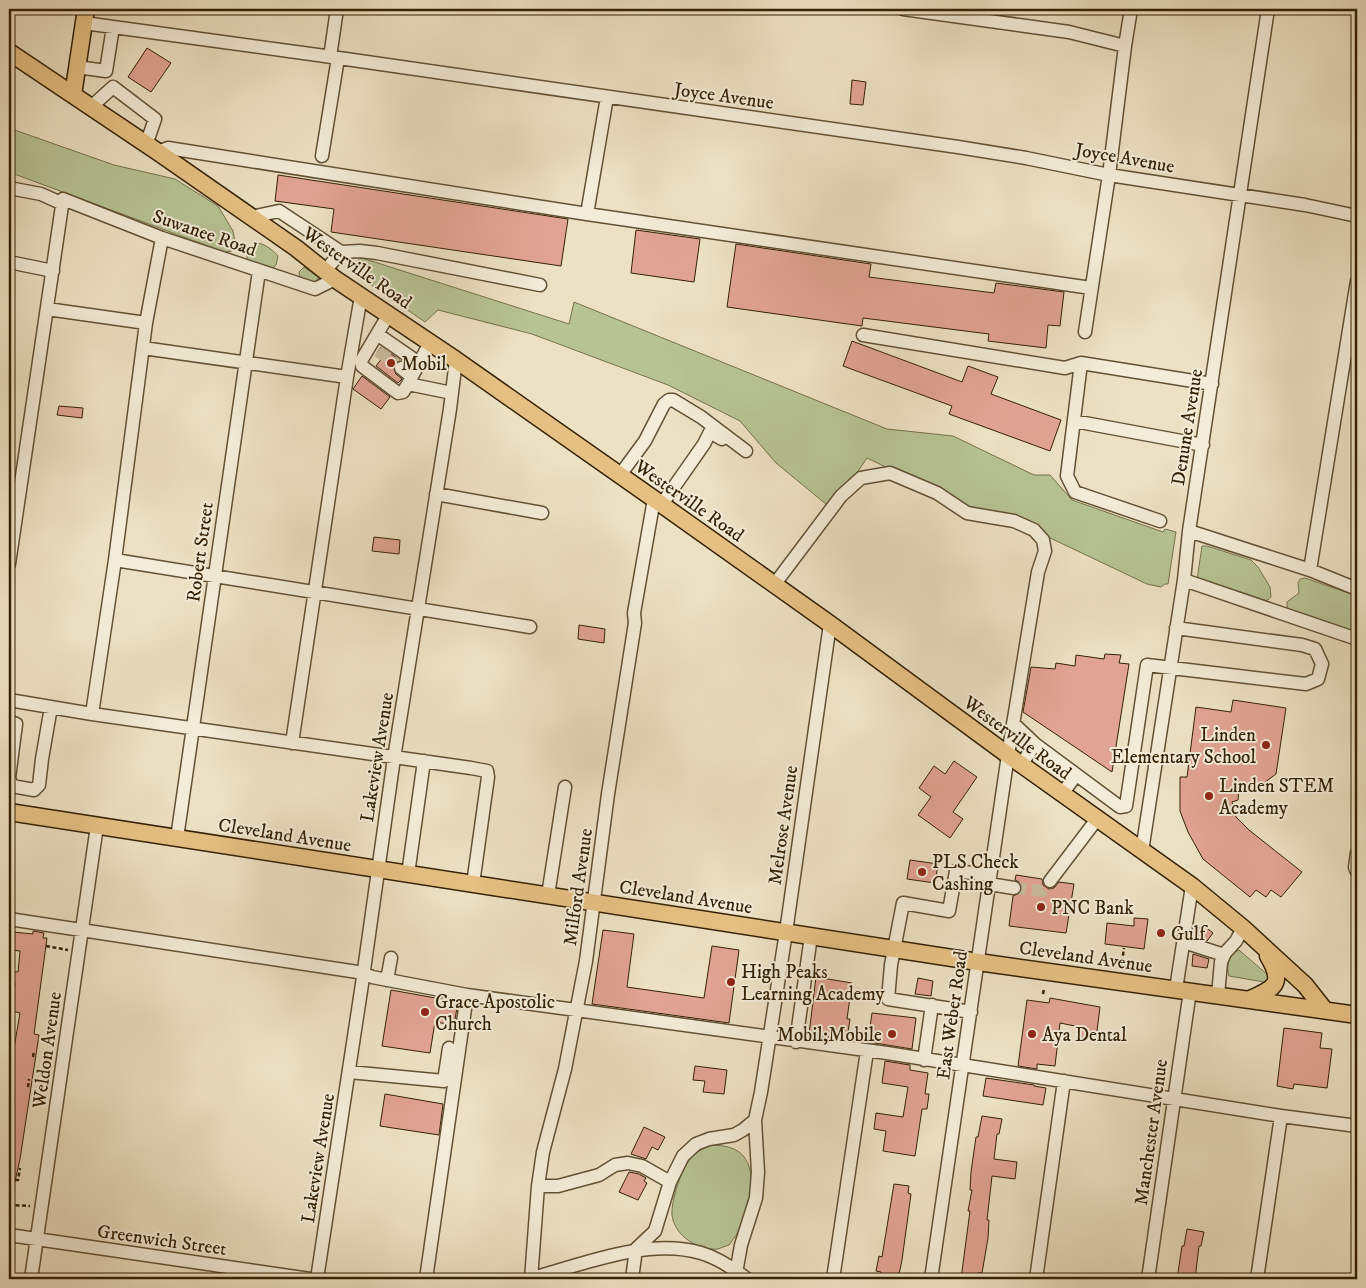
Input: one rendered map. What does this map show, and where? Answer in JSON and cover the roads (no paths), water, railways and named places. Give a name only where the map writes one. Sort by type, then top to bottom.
[{"type":"main road","points":[[73,95],[85,16]]},
{"type":"main road","name":"Westerville Road","points":[[9,52],[152,148],[330,275],[430,342],[658,501],[830,624],[1014,760],[1192,886],[1243,928],[1305,984],[1324,1009]]},
{"type":"main road","name":"Cleveland Avenue","points":[[9,812],[978,962],[1357,1015]]},
{"type":"main road","points":[[1250,999],[1273,987],[1277,979],[1276,970],[1263,948]]},
{"type":"street","points":[[322,156],[334,57],[337,9]]},
{"type":"street","points":[[903,9],[1069,32],[1125,46]]},
{"type":"street","points":[[1085,332],[1109,175],[1131,9]]},
{"type":"street","name":"Denune Avenue","points":[[1142,851],[1171,668],[1189,531],[1268,9]]},
{"type":"street","name":"Joyce Avenue","points":[[85,16],[112,27],[334,57],[968,149],[1026,158],[1109,175],[1305,205],[1357,216]]},
{"type":"street","points":[[112,27],[106,70],[113,87],[156,119],[152,148],[168,148],[588,214],[1091,288]]},
{"type":"street","points":[[77,67],[106,70]]},
{"type":"street","points":[[91,107],[113,87]]},
{"type":"street","points":[[588,214],[607,97]]},
{"type":"street","name":"Suwanee Road","points":[[9,188],[41,194],[162,238],[315,289],[330,275]]},
{"type":"street","points":[[9,564],[63,202]]},
{"type":"street","points":[[251,217],[279,211],[341,252],[360,251],[377,253],[540,285]]},
{"type":"street","points":[[92,714],[115,560],[146,323],[162,238]]},
{"type":"street","points":[[330,275],[341,252]]},
{"type":"street","points":[[9,262],[52,271]]},
{"type":"street","name":"Robert Street","points":[[177,838],[259,271]]},
{"type":"street","points":[[1310,570],[1357,281]]},
{"type":"street","points":[[292,743],[361,296]]},
{"type":"street","points":[[47,309],[146,323]]},
{"type":"street","points":[[389,314],[378,334],[374,348],[361,361],[362,366],[398,393],[403,392],[407,376],[418,363],[430,342]]},
{"type":"street","points":[[378,334],[418,363]]},
{"type":"street","points":[[863,335],[1065,368],[1081,363],[1212,384]]},
{"type":"street","points":[[143,348],[347,377]]},
{"type":"street","name":"Lakeview Avenue","points":[[317,1279],[364,973],[394,758],[456,360]]},
{"type":"street","points":[[1081,363],[1067,476],[1075,492],[1160,521]]},
{"type":"street","points":[[407,376],[452,393]]},
{"type":"street","points":[[620,475],[645,441],[664,404],[669,400],[673,400],[701,417],[746,451],[710,432],[704,444],[658,501]]},
{"type":"street","points":[[1074,421],[1203,445]]},
{"type":"street","name":"East Weber Road","points":[[774,584],[841,496],[861,478],[890,473],[937,493],[967,513],[1014,522],[1034,530],[1043,540],[1045,551],[1038,572],[1013,723],[1014,760],[990,880],[931,1279]]},
{"type":"street","points":[[436,494],[542,513]]},
{"type":"street","name":"Milford Avenue","points":[[530,1279],[538,1186],[543,1152],[565,1069],[577,1010],[635,623],[634,613],[658,501]]},
{"type":"street","points":[[1189,531],[1310,570],[1357,588]]},
{"type":"street","points":[[115,560],[530,627]]},
{"type":"street","points":[[1184,580],[1357,639]]},
{"type":"street","name":"Melrose Avenue","points":[[736,1275],[741,1245],[756,1198],[758,1172],[755,1120],[786,932],[830,624]]},
{"type":"street","points":[[1013,723],[1035,744],[1120,807],[1126,806],[1147,665],[1306,684],[1318,679],[1322,664],[1315,649],[1302,645],[1176,628]]},
{"type":"street","points":[[9,700],[92,714],[487,771],[487,786],[473,884]]},
{"type":"street","points":[[9,721],[16,724],[9,778],[12,786],[34,790],[39,785],[51,707]]},
{"type":"street","points":[[1014,760],[1035,744]]},
{"type":"street","points":[[408,874],[424,761]]},
{"type":"street","points":[[1062,794],[1076,775]]},
{"type":"street","points":[[548,895],[565,787]]},
{"type":"street","points":[[1050,881],[1097,819]]},
{"type":"street","name":"Weldon Avenue","points":[[31,1279],[98,826]]},
{"type":"street","points":[[1357,852],[1355,867],[1357,872]]},
{"type":"street","points":[[971,1012],[888,999],[891,965],[903,903],[949,911],[956,871],[1014,888]]},
{"type":"street","name":"Manchester Avenue","points":[[1148,1279],[1174,1098],[1183,990],[1184,942],[1192,886]]},
{"type":"street","points":[[9,919],[364,973],[370,977],[468,994],[924,1060],[1281,1116],[1357,1126]]},
{"type":"street","points":[[1218,995],[1221,962],[1243,928]]},
{"type":"street","points":[[796,1042],[812,936]]},
{"type":"street","points":[[1184,942],[1224,955]]},
{"type":"street","points":[[387,980],[391,958]]},
{"type":"street","points":[[426,1279],[468,994]]},
{"type":"street","points":[[924,1060],[932,1005]]},
{"type":"street","points":[[349,1072],[444,1081],[449,1048]]},
{"type":"street","points":[[833,1279],[866,1052]]},
{"type":"street","points":[[1036,1279],[1064,1081]]},
{"type":"street","points":[[1257,1279],[1281,1116]]},
{"type":"street","points":[[632,1279],[636,1250],[655,1231],[670,1182],[683,1156],[696,1144],[709,1139],[734,1135],[755,1120]]},
{"type":"street","points":[[538,1186],[558,1186],[599,1175],[615,1165],[628,1163],[642,1166],[670,1182]]},
{"type":"street","name":"Greenwich Street","points":[[9,1235],[310,1279]]},
{"type":"street","points":[[530,1279],[636,1250],[683,1250],[701,1253],[720,1261],[736,1275],[747,1279]]},
{"type":"tunnel","points":[[378,351],[401,368]]},
{"type":"tunnel","points":[[1014,888],[1042,891],[1050,881]]},
{"type":"place","name":"Mobil","points":[[391,363]]},
{"type":"place","name":"Linden Elementary School","points":[[1266,745]]},
{"type":"place","name":"Linden STEM Academy","points":[[1209,796]]},
{"type":"place","name":"PLS Check Cashing","points":[[922,872]]},
{"type":"place","name":"PNC Bank","points":[[1041,907]]},
{"type":"place","name":"Gulf","points":[[1161,933]]},
{"type":"place","name":"High Peaks Learning Academy","points":[[731,982]]},
{"type":"place","name":"Grace Apostolic Church","points":[[425,1012]]},
{"type":"place","name":"Mobil;Mobile","points":[[892,1034]]},
{"type":"place","name":"Aya Dental","points":[[1032,1034]]}]
